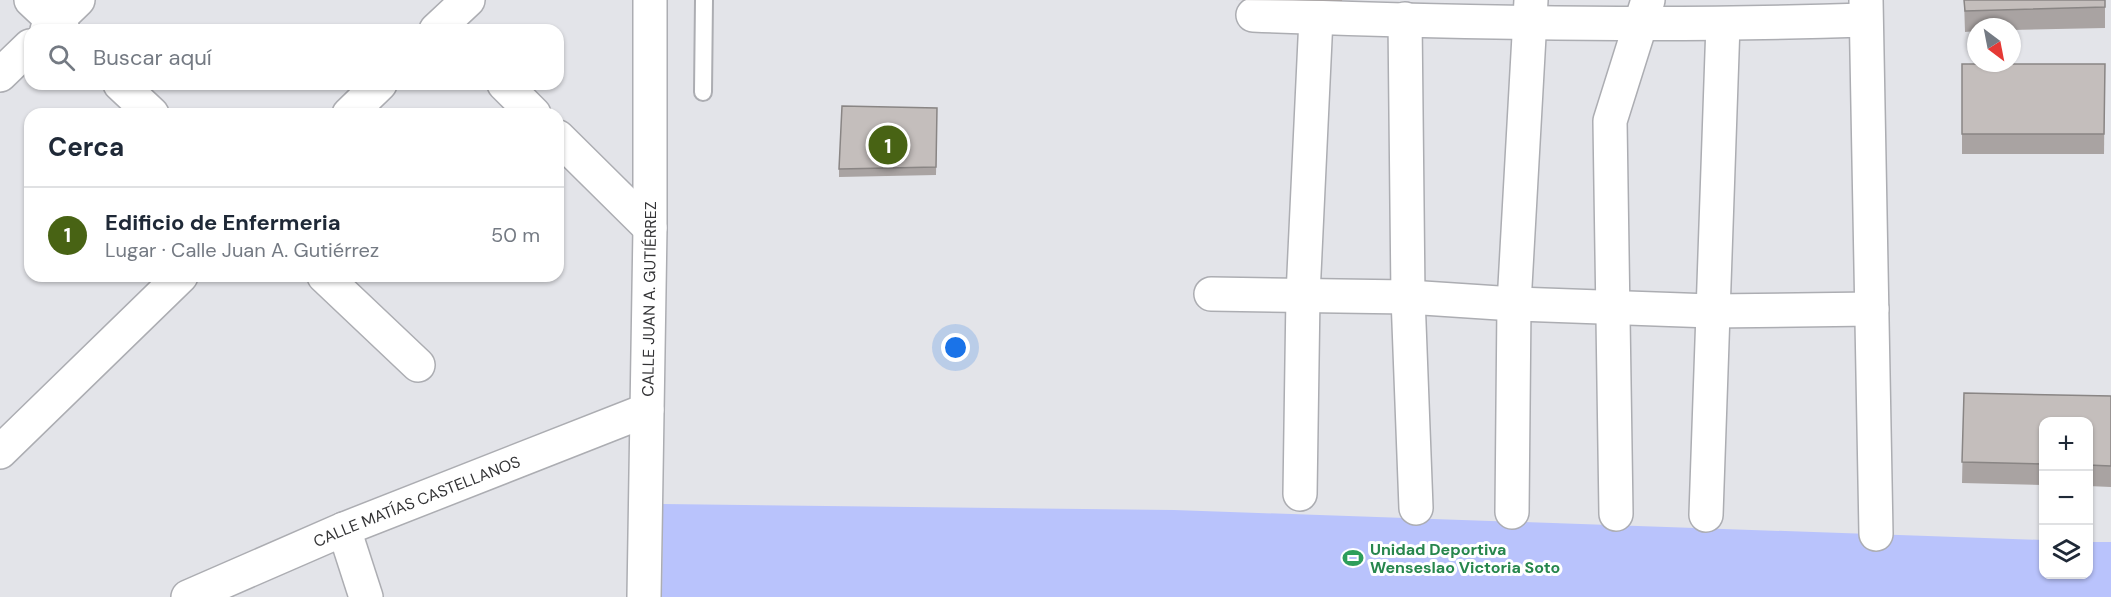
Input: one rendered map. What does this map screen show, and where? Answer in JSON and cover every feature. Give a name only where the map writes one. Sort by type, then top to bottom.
[{"type":"street","points":[[32,0],[52,24]]},
{"type":"street","points":[[58,24],[78,0]]},
{"type":"street","points":[[446,24],[468,0]]},
{"type":"street","name":"CALLE JUAN A. GUTIÉRREZ","points":[[644,597],[650,228],[650,0]]},
{"type":"street","points":[[1253,15],[1316,18],[1361,9],[1405,20],[1531,12],[1645,12],[1723,24],[1865,10],[1876,534]]},
{"type":"street","points":[[1512,512],[1514,304],[1531,12]]},
{"type":"street","points":[[1616,514],[1610,121],[1645,12]]},
{"type":"street","points":[[1300,494],[1303,295],[1316,18]]},
{"type":"street","points":[[1405,20],[1408,297],[1416,508]]},
{"type":"street","points":[[1706,515],[1711,311],[1723,24]]},
{"type":"street","points":[[0,75],[24,52]]},
{"type":"street","points":[[126,90],[146,108]]},
{"type":"street","points":[[355,108],[374,90]]},
{"type":"street","points":[[510,90],[528,108]]},
{"type":"street","points":[[564,143],[650,228]]},
{"type":"street","points":[[0,452],[176,282]]},
{"type":"street","points":[[330,282],[418,365]]},
{"type":"street","points":[[1211,294],[1408,297],[1514,304],[1711,311],[1872,309]]},
{"type":"street","name":"CALLE MATÍAS CASTELLANOS","points":[[188,597],[344,529],[647,410]]},
{"type":"street","points":[[344,529],[366,597]]},
{"type":"lane","points":[[703,92],[704,0]]},
{"type":"shaded area","name":"Unidad Deportiva Wenseslao Victoria Soto","points":[[663,504],[1174,510],[2039,540],[2039,579],[2093,579],[2093,542],[2111,542],[2111,597],[662,597]]},
{"type":"building","points":[[1964,0],[2105,0],[2105,7],[1965,11]]},
{"type":"building","points":[[1962,64],[1967,64],[1967,72],[2021,72],[2021,64],[2105,64],[2104,134],[1962,134]]},
{"type":"building","points":[[842,106],[937,108],[936,167],[839,169]]},
{"type":"building","points":[[1964,393],[2111,396],[2111,466],[2093,465],[2093,417],[2039,417],[2039,464],[1962,462]]},
{"type":"place","name":"Edificio de Enfermeria","points":[[888,145]]},
{"type":"place","name":"Unidad Deportiva Wenseslao Victoria Soto","points":[[1353,558]]}]
